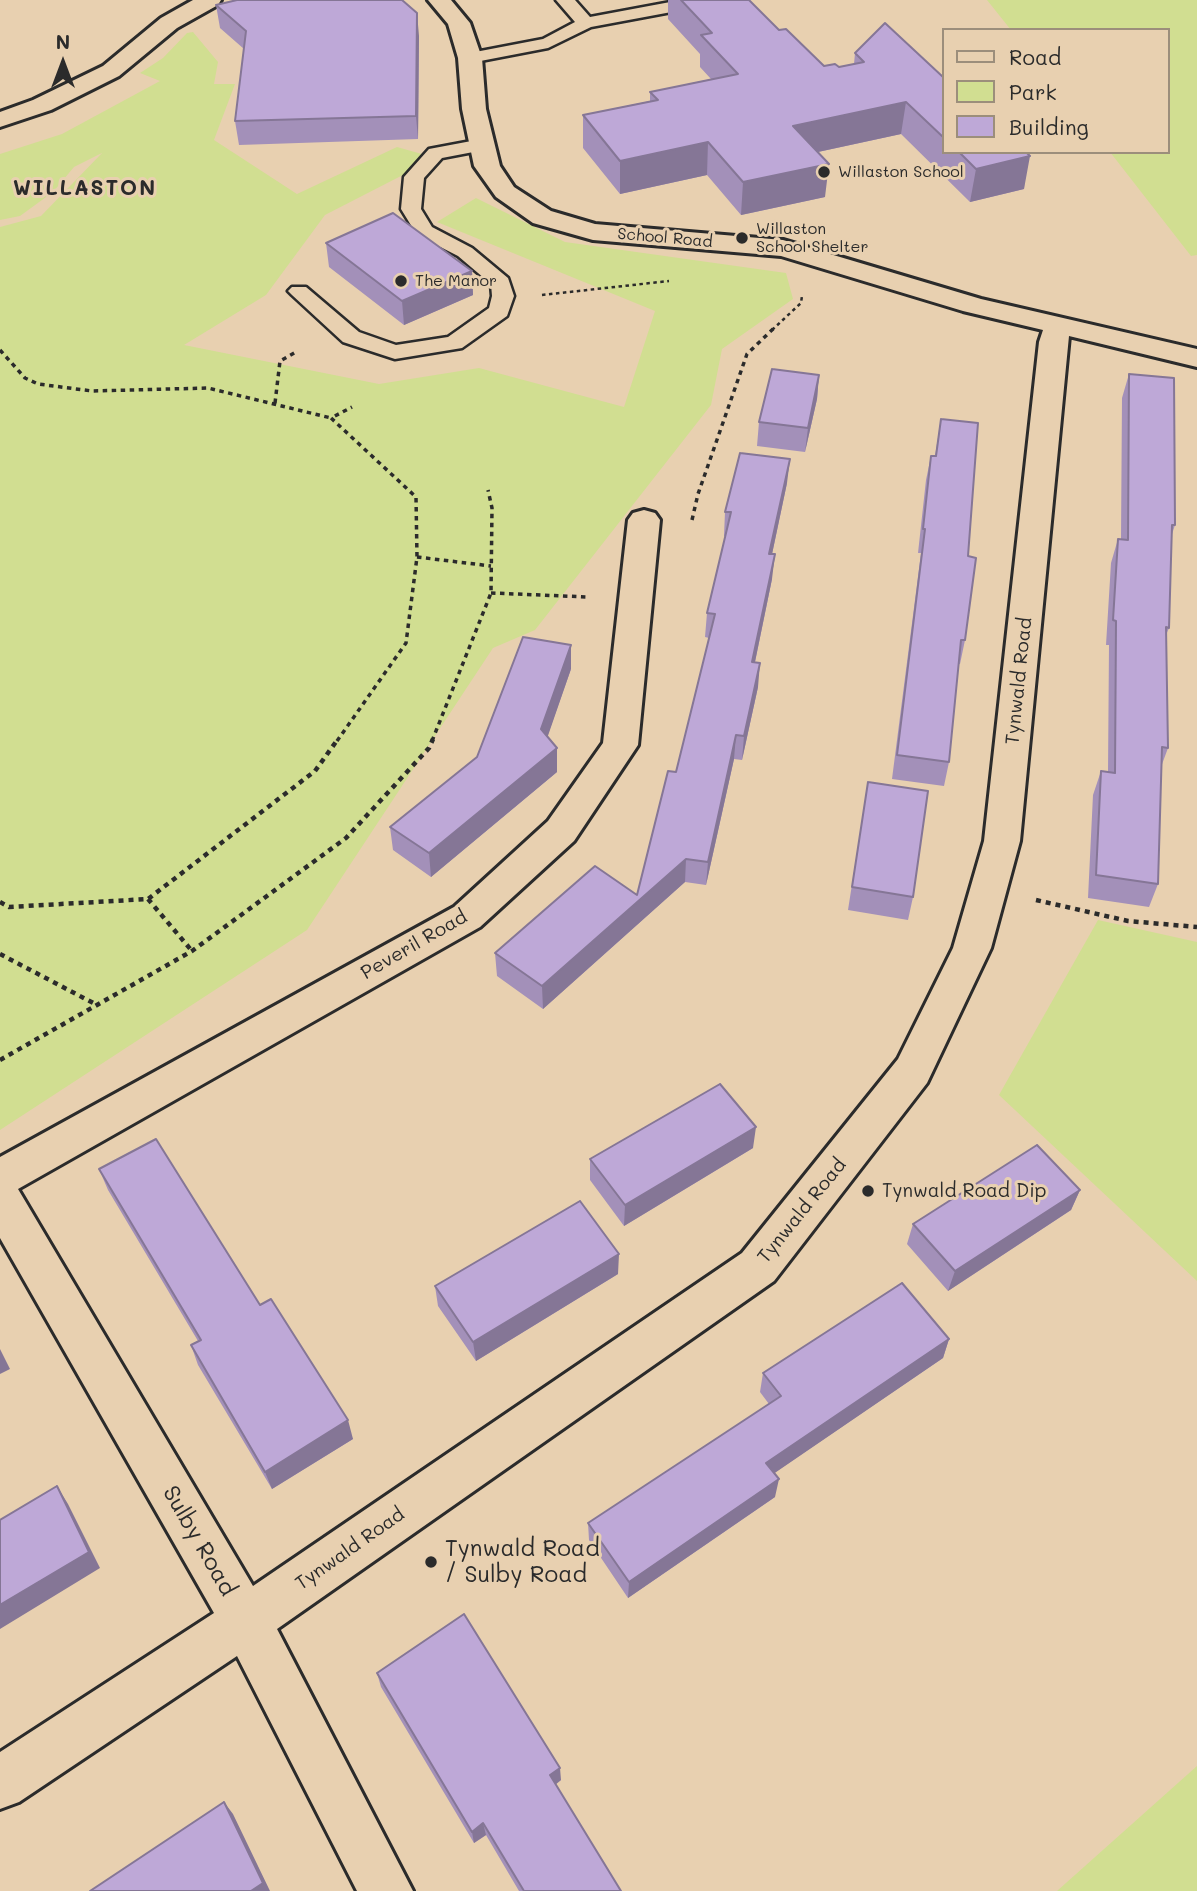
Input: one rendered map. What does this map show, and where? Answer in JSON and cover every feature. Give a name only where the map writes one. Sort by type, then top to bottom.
[{"type":"street","name":"School Road","points":[[439,0],[459,23],[470,58],[474,109],[487,166],[505,192],[542,217],[593,232],[783,248],[824,258],[972,305],[1197,358]]},
{"type":"street","points":[[0,120],[42,105],[111,71],[169,23],[200,2]]},
{"type":"street","name":"Tynwald Road","points":[[0,1783],[246,1621],[758,1267],[913,1071],[972,948],[1002,841],[1053,342],[1058,325]]},
{"type":"street","name":"Peveril Road","points":[[0,1178],[467,917],[561,831],[620,745],[634,598],[645,520]]},
{"type":"street","name":"Sulby Road","points":[[0,1198],[246,1621],[386,1891]]},
{"type":"lane","points":[[565,0],[586,23]]},
{"type":"lane","points":[[470,58],[548,43],[586,23],[709,0]]},
{"type":"lane","points":[[299,291],[351,337],[395,352],[454,343],[499,311],[503,296],[501,282],[465,251],[424,231],[411,209],[414,177],[436,153],[482,145]]},
{"type":"path","points":[[645,520],[692,521],[698,494],[747,354],[801,303],[800,288],[824,258]]},
{"type":"path","points":[[503,296],[535,296],[670,281]]},
{"type":"path","points":[[0,350],[25,378],[38,384],[92,391],[208,388],[331,418],[416,497],[417,557],[406,643],[315,771],[148,899],[9,908],[0,902]]},
{"type":"path","points":[[275,403],[279,361],[296,352]]},
{"type":"path","points":[[331,418],[352,407]]},
{"type":"path","points":[[0,1060],[192,951],[346,838],[429,748],[491,593],[492,508],[488,490]]},
{"type":"path","points":[[417,557],[491,566]]},
{"type":"path","points":[[491,593],[634,598]]},
{"type":"path","points":[[988,890],[1128,921],[1197,927]]},
{"type":"path","points":[[148,899],[192,951]]},
{"type":"path","points":[[0,954],[97,1005]]},
{"type":"green space","points":[[987,0],[1197,0],[1197,255],[1191,256],[1112,154],[1169,154],[1169,28],[1009,28]]},
{"type":"green space","points":[[193,32],[218,62],[214,84],[235,84],[214,140],[297,194],[397,147],[436,158],[325,215],[266,295],[184,345],[379,384],[479,368],[624,407],[655,311],[437,222],[476,198],[565,242],[786,273],[793,299],[722,349],[711,405],[535,630],[493,648],[307,930],[0,1130],[0,227],[41,216],[102,153],[74,167],[53,192],[20,216],[0,220],[0,154],[62,134],[160,81],[140,73],[163,58],[187,33]]},
{"type":"green space","points":[[1098,920],[1197,942],[1197,1281],[999,1095]]},
{"type":"green space","points":[[1197,1766],[1197,1891],[1057,1891]]},
{"type":"building","points":[[237,0],[402,0],[417,13],[416,116],[235,121],[246,31],[216,5]]},
{"type":"building","points":[[681,0],[749,0],[779,30],[786,29],[824,66],[835,64],[839,67],[864,62],[855,53],[885,23],[942,76],[942,136],[906,102],[793,126],[829,164],[743,182],[708,142],[620,161],[583,115],[658,100],[650,92],[738,74],[701,35],[712,33]]},
{"type":"building","points":[[961,154],[1030,156],[976,169]]},
{"type":"building","points":[[393,213],[472,271],[402,301],[326,243]]},
{"type":"building","points":[[772,369],[819,375],[808,428],[759,422]]},
{"type":"building","points":[[1129,374],[1174,378],[1175,525],[1172,525],[1169,628],[1166,627],[1168,748],[1162,747],[1158,884],[1096,875],[1101,771],[1115,773],[1116,621],[1113,620],[1118,539],[1128,540]]},
{"type":"building","points":[[941,419],[978,423],[968,556],[976,558],[965,640],[961,640],[949,762],[897,755],[925,529],[931,456],[936,456]]},
{"type":"building","points":[[740,453],[790,459],[769,554],[775,554],[752,662],[760,663],[744,736],[736,735],[708,862],[686,859],[542,986],[495,953],[595,866],[637,895],[668,771],[676,772],[715,614],[707,613],[731,512],[725,512]]},
{"type":"building","points":[[523,637],[571,645],[541,729],[557,748],[429,853],[390,827],[477,757]]},
{"type":"building","points":[[868,782],[928,791],[913,897],[852,887]]},
{"type":"building","points":[[720,1084],[756,1127],[625,1205],[590,1159]]},
{"type":"building","points":[[156,1139],[260,1305],[271,1299],[348,1420],[265,1472],[191,1345],[201,1340],[99,1169]]},
{"type":"building","points":[[1037,1145],[1080,1190],[955,1271],[913,1224]]},
{"type":"building","points":[[580,1201],[619,1254],[473,1342],[435,1286]]},
{"type":"building","points":[[902,1283],[949,1339],[766,1463],[779,1479],[629,1582],[588,1523],[781,1396],[763,1373]]},
{"type":"building","points":[[57,1486],[89,1552],[0,1605],[0,1520]]},
{"type":"building","points":[[464,1614],[560,1768],[550,1775],[621,1891],[524,1891],[483,1823],[472,1832],[377,1673]]},
{"type":"building","points":[[224,1802],[263,1883],[251,1891],[90,1891]]},
{"type":"place","name":"Willaston School","points":[[824,172]]},
{"type":"place","name":"Willaston School Shelter","points":[[742,238]]},
{"type":"place","name":"The Manor","points":[[401,281]]},
{"type":"place","name":"Tynwald Road Dip","points":[[868,1191]]},
{"type":"place","name":"Tynwald Road / Sulby Road","points":[[431,1562]]},
{"type":"district","name":"WILLASTON","points":[[85,189]]}]
